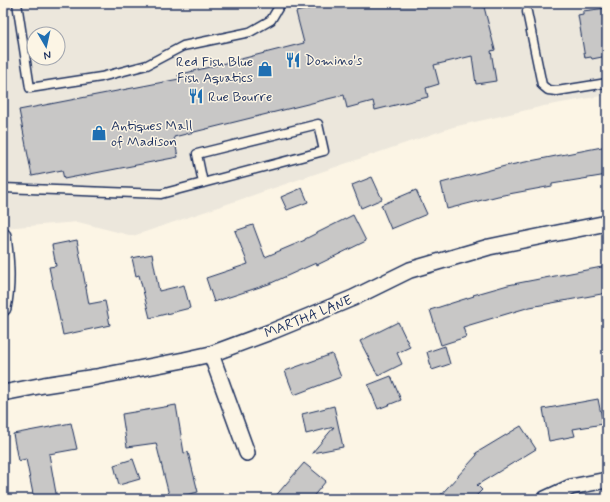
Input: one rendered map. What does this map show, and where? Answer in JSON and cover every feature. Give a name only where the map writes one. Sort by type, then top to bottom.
[{"type":"street","name":"MARTHA LANE","points":[[3,394],[211,354],[273,331],[346,301],[410,270],[488,247],[607,223]]},
{"type":"street","points":[[3,236],[6,266],[5,299],[3,308]]},
{"type":"street","points":[[211,354],[247,453]]},
{"type":"street","points":[[545,499],[571,487],[607,480]]},
{"type":"lane","points":[[17,3],[30,88],[101,77],[147,65],[183,46],[250,32],[271,20],[281,3]]},
{"type":"lane","points":[[527,12],[542,85],[548,90],[557,91],[607,83]]},
{"type":"lane","points":[[3,188],[161,194],[203,183],[324,151],[318,124],[197,154],[203,183]]},
{"type":"shaded area","points":[[3,3],[607,3],[607,95],[544,106],[453,127],[133,236],[78,222],[3,228]]},
{"type":"building","points":[[315,3],[483,3],[495,50],[491,51],[496,81],[476,84],[472,56],[434,65],[439,84],[426,88],[428,97],[375,110],[373,101],[347,108],[344,95],[174,137],[178,157],[64,179],[62,170],[32,176],[19,110],[179,79],[178,75],[304,43],[296,12],[316,7]]},
{"type":"building","points":[[607,8],[607,56],[592,59],[591,57],[585,58],[578,15],[583,14],[583,11]]},
{"type":"building","points":[[607,146],[607,175],[552,184],[552,186],[498,196],[447,209],[441,183],[505,166]]},
{"type":"building","points":[[372,177],[382,199],[361,208],[352,185]]},
{"type":"building","points":[[302,188],[308,202],[287,210],[281,197]]},
{"type":"building","points":[[416,190],[427,214],[391,229],[381,205]]},
{"type":"building","points":[[353,215],[366,241],[317,265],[316,263],[269,284],[214,302],[206,278],[248,264],[235,231],[253,225],[265,257],[305,240]]},
{"type":"building","points":[[77,240],[89,304],[105,301],[110,325],[63,335],[49,267],[56,266],[52,245]]},
{"type":"building","points":[[152,254],[159,291],[184,285],[190,308],[150,318],[139,275],[136,276],[132,258]]},
{"type":"building","points":[[607,266],[607,293],[530,307],[463,327],[466,337],[441,345],[430,310],[508,285]]},
{"type":"building","points":[[398,322],[410,347],[397,353],[402,364],[378,376],[360,341]]},
{"type":"building","points":[[445,346],[450,364],[432,370],[427,352]]},
{"type":"building","points":[[332,354],[341,377],[294,395],[285,371]]},
{"type":"building","points":[[391,376],[401,400],[378,409],[368,385]]},
{"type":"building","points":[[598,399],[603,424],[573,429],[575,436],[549,441],[543,409]]},
{"type":"building","points":[[176,405],[184,453],[188,452],[198,492],[170,499],[156,443],[127,447],[122,414]]},
{"type":"building","points":[[334,406],[343,447],[312,453],[334,427],[306,434],[302,414]]},
{"type":"building","points":[[71,423],[77,449],[49,454],[57,499],[34,499],[26,459],[18,461],[13,434]]},
{"type":"building","points":[[521,426],[536,449],[477,485],[482,490],[473,499],[437,499],[477,455],[476,453]]},
{"type":"building","points":[[133,459],[140,479],[119,485],[114,465]]},
{"type":"building","points":[[304,463],[326,481],[311,499],[273,499]]},
{"type":"place","name":"Domino's","points":[[293,60]]},
{"type":"place","name":"Red Fish Blue Fish Aquatics","points":[[265,69]]},
{"type":"place","name":"Rue Bourre","points":[[196,96]]},
{"type":"place","name":"Antiques Mall of Madison","points":[[99,133]]}]
